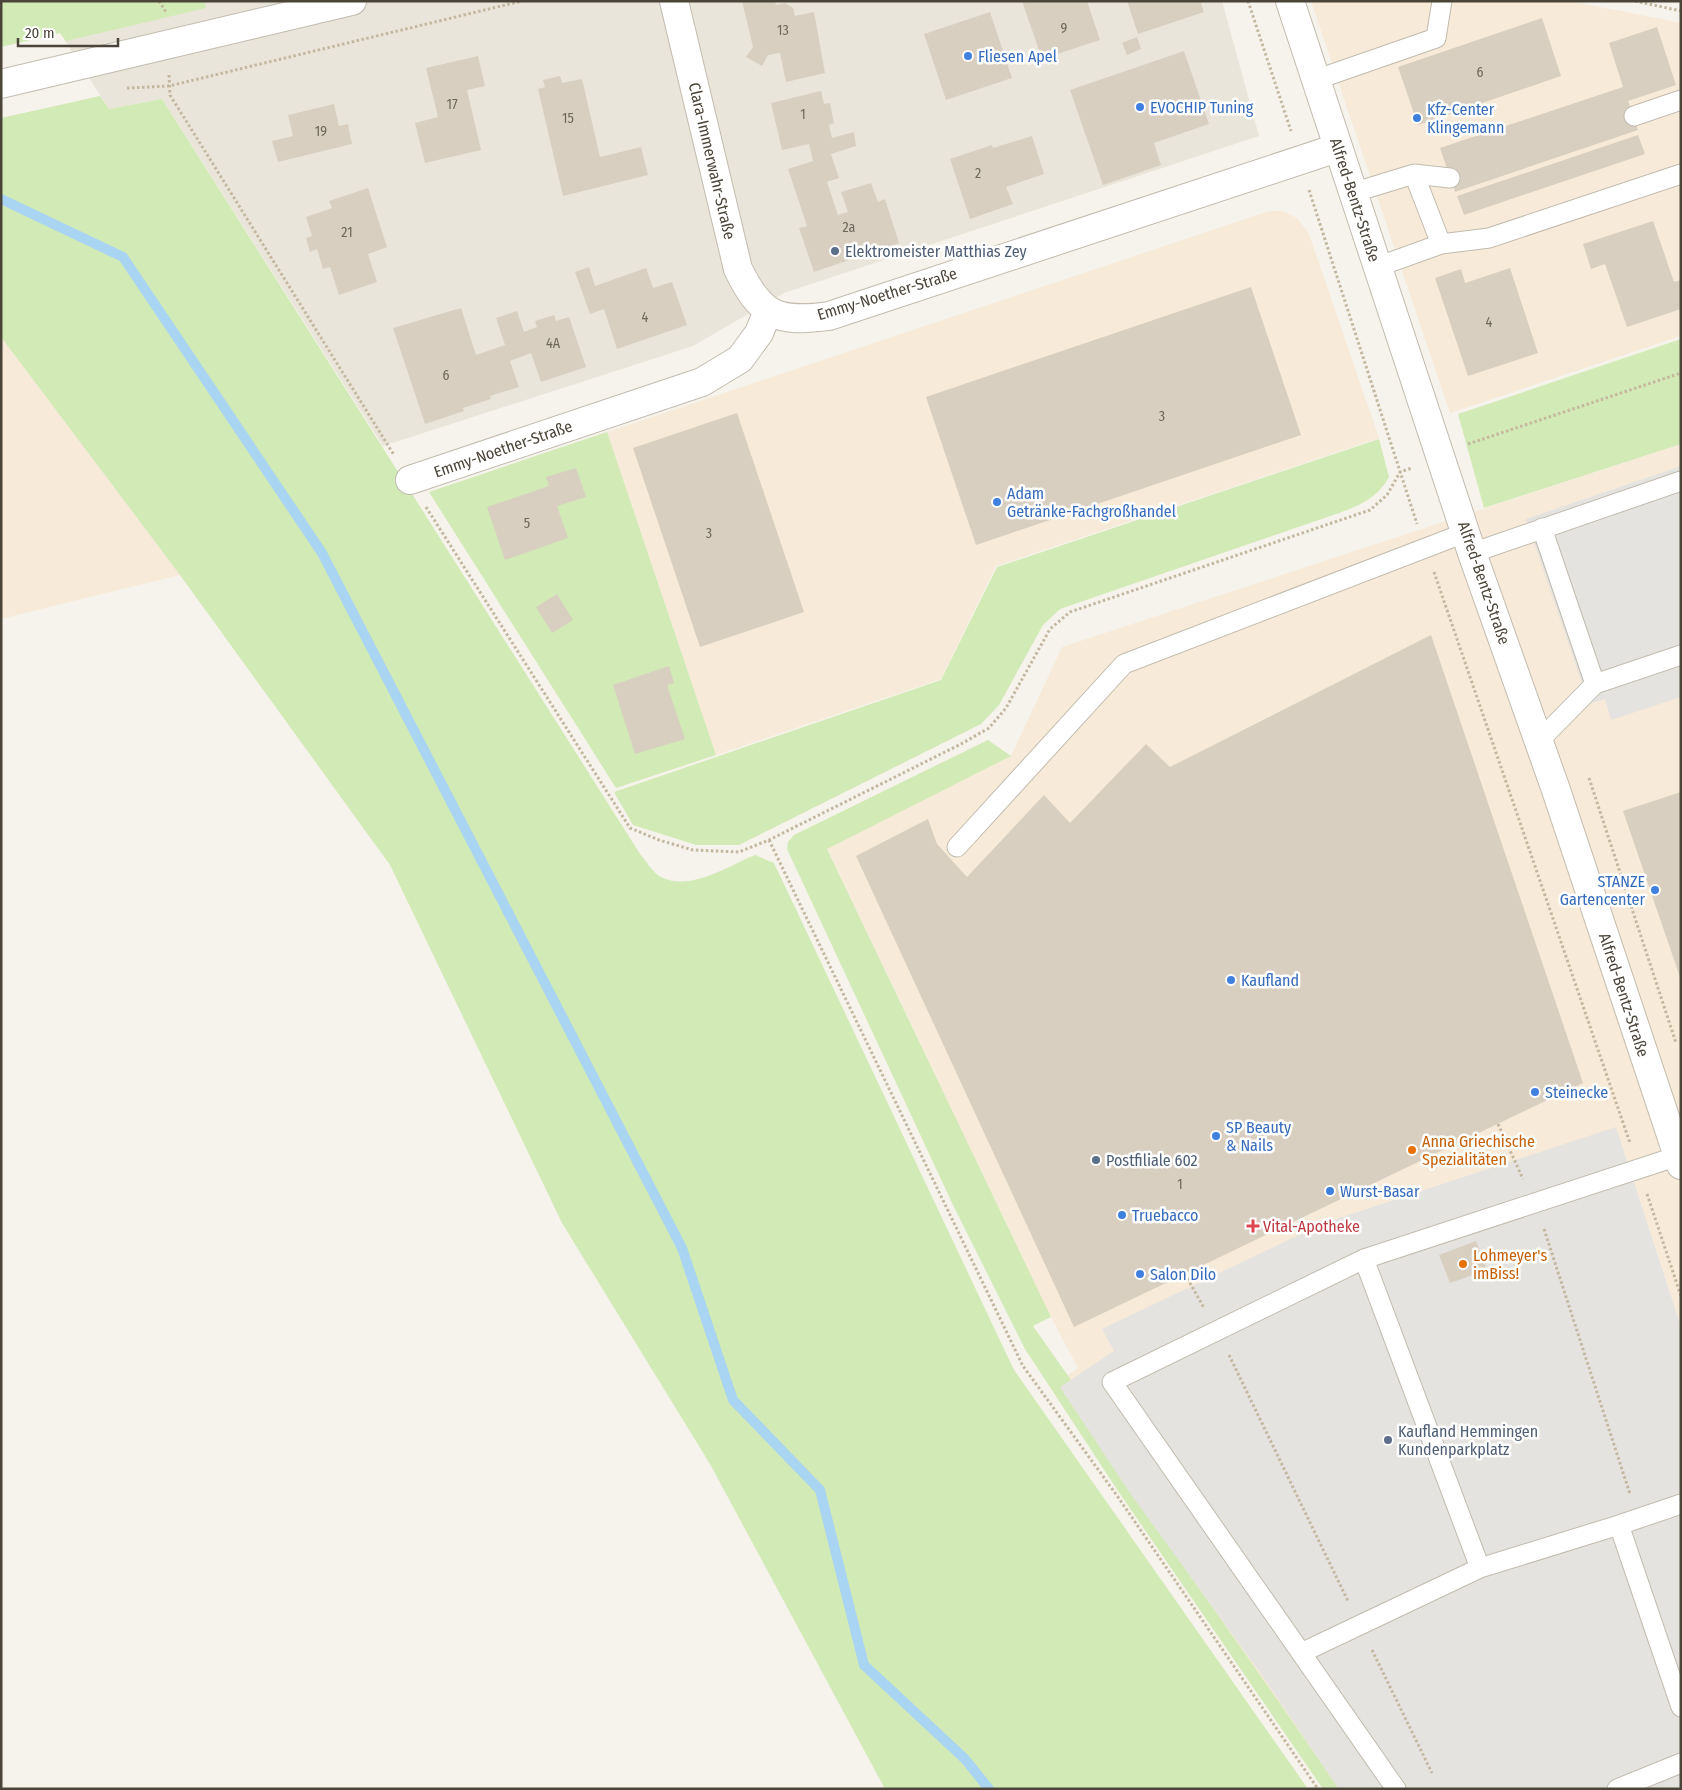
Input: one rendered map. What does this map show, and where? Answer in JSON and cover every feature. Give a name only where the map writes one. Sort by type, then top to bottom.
[{"type":"street","points":[[1,84],[352,1]]},
{"type":"street","name":"Clara-Immerwahr-Straße","points":[[674,1],[738,269],[751,296],[768,311]]},
{"type":"street","name":"Alfred-Bentz-Straße","points":[[1290,1],[1352,193],[1539,741],[1679,1160]]},
{"type":"street","name":"Emmy-Noether-Straße","points":[[410,480],[702,382],[740,359],[759,334],[768,311],[799,320],[829,316],[1337,148]]},
{"type":"lane","points":[[1315,80],[1436,38],[1442,1]]},
{"type":"lane","points":[[1634,116],[1681,100]]},
{"type":"lane","points":[[1414,174],[1440,244]]},
{"type":"lane","points":[[1352,193],[1414,174],[1450,178]]},
{"type":"lane","points":[[1377,267],[1440,244],[1489,238],[1681,174]]},
{"type":"lane","points":[[957,848],[1124,664],[1425,547],[1470,542],[1542,528],[1681,481]]},
{"type":"lane","points":[[1542,528],[1594,684]]},
{"type":"lane","points":[[1539,741],[1594,684],[1681,655]]},
{"type":"lane","points":[[1396,1789],[1112,1382],[1364,1259],[1638,1169],[1679,1160]]},
{"type":"lane","points":[[1364,1259],[1480,1568]]},
{"type":"lane","points":[[1302,1652],[1480,1568],[1681,1504]]},
{"type":"lane","points":[[1619,1525],[1681,1707]]},
{"type":"lane","points":[[1618,1789],[1681,1763]]},
{"type":"path","points":[[168,86],[522,1]]},
{"type":"path","points":[[1248,1],[1425,547],[1681,1296]]},
{"type":"path","points":[[1635,1],[1681,11]]},
{"type":"path","points":[[1318,1789],[1118,1497],[1023,1366],[769,840],[961,744],[989,728],[1006,708],[1050,629],[1070,612],[1370,510],[1387,495],[1400,472],[1481,439],[1681,373]]},
{"type":"path","points":[[1589,778],[1678,1048]]},
{"type":"path","points":[[1498,1124],[1535,1204],[1638,1518]]},
{"type":"path","points":[[1185,1274],[1216,1330],[1432,1772]]},
{"type":"shaded area","points":[[32,1],[1222,1],[1259,136],[784,293],[693,346],[383,446],[162,99],[109,109],[60,33]]},
{"type":"shaded area","points":[[1311,1],[1570,1],[1681,23],[1681,336],[1450,413]]},
{"type":"shaded area","name":"Adam Getränke-Fachgroßhandel","points":[[1269,211],[1283,211],[1297,218],[1309,234],[1379,438],[996,566],[941,679],[716,755],[607,432]]},
{"type":"shaded area","points":[[1,337],[180,575],[1,619]]},
{"type":"shaded area","points":[[1681,444],[1681,1789],[1331,1789],[1053,1386],[1078,1368],[1051,1317],[827,848],[1011,756],[1062,647]]},
{"type":"shaded area","points":[[1681,466],[1681,697],[1611,720],[1605,699],[1589,704],[1526,519]]},
{"type":"shaded area","name":"Kaufland Hemmingen Kundenparkplatz","points":[[1616,1127],[1681,1327],[1681,1789],[1339,1789],[1261,1674],[1130,1493],[1060,1387],[1114,1351],[1102,1329],[1324,1223]]},
{"type":"green space","points":[[1,1],[204,1],[206,8],[66,41],[60,33],[1,47]]},
{"type":"green space","points":[[100,96],[109,109],[162,99],[640,854],[652,870],[661,877],[672,881],[684,881],[709,876],[755,855],[774,863],[1014,1370],[1308,1789],[885,1789],[710,1464],[562,1223],[390,865],[180,575],[1,337],[1,118]]},
{"type":"green space","points":[[1681,339],[1681,444],[1484,508],[1458,414]]},
{"type":"green space","points":[[607,432],[716,755],[616,788],[429,492]]},
{"type":"green space","points":[[1379,439],[1389,477],[1374,496],[1368,500],[1339,513],[1060,609],[1043,625],[999,705],[981,724],[739,845],[696,845],[633,825],[614,792],[941,680],[997,567]]},
{"type":"green space","points":[[988,740],[1011,756],[827,849],[1051,1317],[1033,1326],[1071,1380],[1060,1387],[1339,1789],[1323,1789],[1118,1491],[1025,1349],[953,1205],[787,849],[788,842],[794,835]]},
{"type":"building","points":[[742,1],[775,1],[776,5],[785,3],[793,8],[795,16],[814,12],[825,73],[786,82],[780,53],[768,55],[762,66],[746,57],[753,47]]},
{"type":"building","points":[[1022,1],[1087,1],[1100,40],[1042,59]]},
{"type":"building","points":[[1127,1],[1200,1],[1204,12],[1138,34]]},
{"type":"building","name":"Fliesen Apel","points":[[990,12],[1012,78],[946,100],[924,34]]},
{"type":"building","points":[[1542,18],[1561,76],[1418,125],[1398,67]]},
{"type":"building","points":[[1657,27],[1676,85],[1628,101],[1638,130],[1455,192],[1440,148],[1623,87],[1609,43]]},
{"type":"building","points":[[1137,37],[1141,49],[1127,55],[1122,43]]},
{"type":"building","name":"EVOCHIP Tuning","points":[[1184,51],[1209,124],[1154,143],[1161,165],[1103,185],[1070,90]]},
{"type":"building","points":[[478,56],[485,86],[467,90],[481,150],[425,163],[415,123],[438,117],[426,68]]},
{"type":"building","points":[[560,76],[562,83],[582,79],[600,157],[641,147],[648,175],[563,196],[538,89],[545,87],[543,80]]},
{"type":"building","points":[[821,91],[824,104],[830,103],[834,123],[829,125],[832,138],[854,132],[856,146],[831,154],[839,178],[827,182],[838,215],[848,212],[841,192],[871,183],[878,202],[885,199],[899,243],[814,272],[799,228],[807,226],[788,169],[813,161],[809,144],[782,150],[771,103]]},
{"type":"building","points":[[334,104],[339,126],[348,124],[352,144],[278,162],[272,141],[293,136],[288,115]]},
{"type":"building","points":[[1638,135],[1645,154],[1464,215],[1457,196]]},
{"type":"building","points":[[1032,136],[1044,174],[1006,187],[1013,204],[970,219],[950,159],[992,145],[993,148]]},
{"type":"building","points":[[368,188],[387,247],[368,254],[377,282],[339,295],[330,267],[323,269],[317,249],[310,252],[306,238],[312,236],[306,217],[332,208],[329,201]]},
{"type":"building","points":[[1653,221],[1674,282],[1681,280],[1681,309],[1627,327],[1605,264],[1591,269],[1583,244]]},
{"type":"building","points":[[589,267],[595,286],[646,268],[653,288],[672,282],[687,325],[617,349],[604,309],[590,314],[575,272]]},
{"type":"building","points":[[1510,268],[1538,353],[1468,376],[1435,278],[1461,269],[1465,283]]},
{"type":"building","points":[[1251,287],[1301,435],[976,545],[926,397]]},
{"type":"building","points":[[461,308],[476,355],[505,345],[496,318],[517,311],[524,332],[537,327],[535,321],[554,315],[556,321],[569,317],[586,367],[541,382],[531,353],[510,361],[519,387],[490,396],[491,399],[463,408],[464,411],[425,424],[393,328]]},
{"type":"building","points":[[737,413],[804,612],[700,647],[633,448]]},
{"type":"building","points":[[576,468],[586,497],[557,506],[568,538],[505,560],[487,507],[549,486],[546,477]]},
{"type":"building","points":[[557,594],[573,620],[552,633],[536,607]]},
{"type":"building","name":"Kaufland","points":[[1431,635],[1583,1083],[1074,1327],[856,856],[928,819],[937,844],[967,877],[1044,795],[1070,823],[1146,744],[1170,767]]},
{"type":"building","points":[[669,666],[674,683],[667,685],[685,739],[635,754],[613,685]]},
{"type":"building","points":[[1681,792],[1681,977],[1680,977],[1623,811]]},
{"type":"building","points":[[1476,1241],[1487,1270],[1450,1283],[1439,1255]]},
{"type":"waterway","points":[[1,199],[123,257],[322,553],[682,1248],[733,1400],[820,1490],[864,1665],[965,1759],[989,1789]]},
{"type":"place","name":"Fliesen Apel","points":[[968,56]]},
{"type":"place","name":"EVOCHIP Tuning","points":[[1140,107]]},
{"type":"place","name":"Kfz-Center Klingemann","points":[[1417,118]]},
{"type":"place","name":"Elektromeister Matthias Zey","points":[[835,251]]},
{"type":"place","name":"Adam Getränke-Fachgroßhandel","points":[[997,502]]},
{"type":"place","name":"STANZE Gartencenter","points":[[1655,890]]},
{"type":"place","name":"Kaufland","points":[[1231,980]]},
{"type":"place","name":"Steinecke","points":[[1535,1092]]},
{"type":"place","name":"SP Beauty & Nails","points":[[1216,1136]]},
{"type":"place","name":"Anna Griechische Spezialitäten","points":[[1412,1150]]},
{"type":"place","name":"Postfiliale 602","points":[[1096,1160]]},
{"type":"place","name":"Wurst-Basar","points":[[1330,1191]]},
{"type":"place","name":"Truebacco","points":[[1122,1215]]},
{"type":"place","name":"Vital-Apotheke","points":[[1253,1226]]},
{"type":"place","name":"Lohmeyer's imBiss!","points":[[1463,1264]]},
{"type":"place","name":"Salon Dilo","points":[[1140,1274]]},
{"type":"place","name":"Kaufland Hemmingen Kundenparkplatz","points":[[1388,1440]]}]
